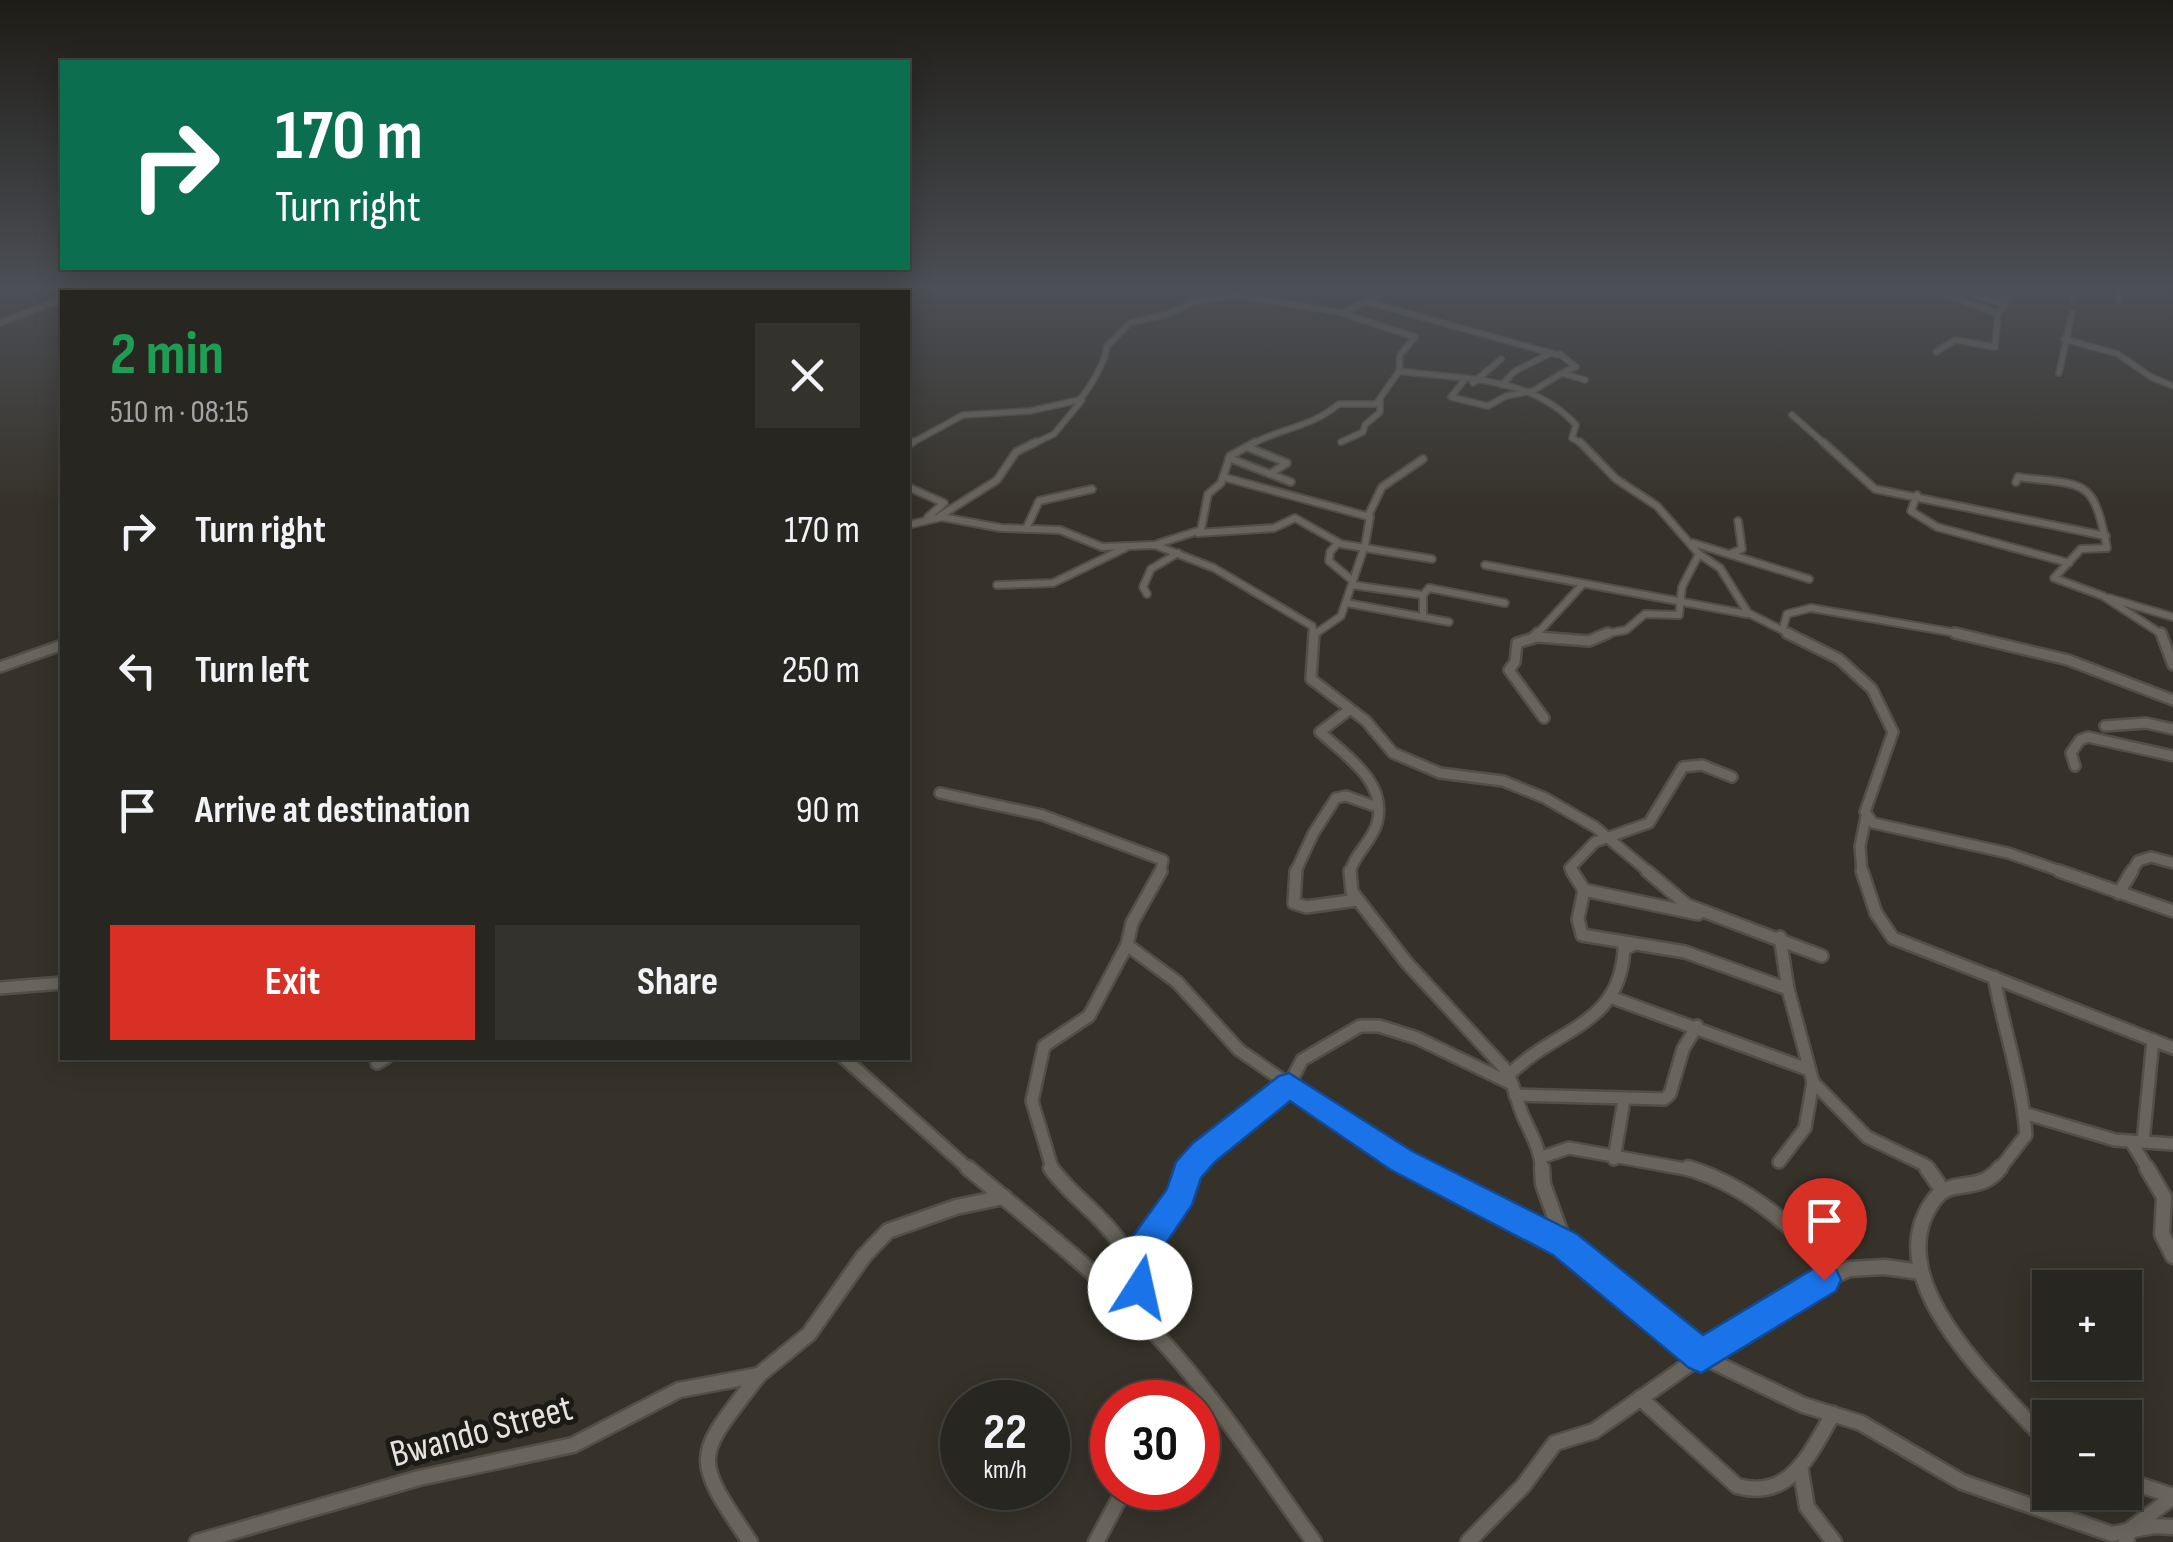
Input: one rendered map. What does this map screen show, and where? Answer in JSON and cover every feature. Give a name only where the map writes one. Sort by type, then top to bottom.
[{"type":"street","points":[[939,517],[997,480],[1016,452],[1054,434],[1083,398],[1089,380],[1105,363]]},
{"type":"street","points":[[1196,533],[1202,529],[1208,494],[1223,478],[1228,458],[1281,429],[1318,422],[1337,404],[1374,405],[1399,371],[1398,363]]},
{"type":"street","points":[[1497,363],[1451,397],[1488,406],[1506,396],[1533,391],[1576,368],[1570,363]]},
{"type":"street","points":[[1502,385],[1519,368],[1533,363]]},
{"type":"street","points":[[2059,373],[2060,363]]},
{"type":"street","points":[[2129,363],[2147,378],[2173,386]]},
{"type":"street","points":[[1399,371],[1533,391],[1558,405],[1576,425],[1572,438],[1588,447],[1600,466],[1657,506],[1699,554],[1722,570],[1750,614]]},
{"type":"street","points":[[1563,372],[1584,380]]},
{"type":"street","points":[[910,444],[963,415],[1030,411],[1083,398]]},
{"type":"street","points":[[1341,442],[1364,432],[1380,412],[1380,400]]},
{"type":"street","points":[[1792,415],[1873,488],[2106,536]]},
{"type":"street","points":[[1247,447],[1287,462],[1270,474]]},
{"type":"street","points":[[1228,458],[1292,482]]},
{"type":"street","points":[[1423,459],[1382,488],[1368,516],[1364,549],[1347,603],[1339,619],[1316,634],[1308,674],[1366,720],[1393,753],[1414,765],[1511,784],[1566,808],[1604,834],[1687,905],[1822,956]]},
{"type":"street","points":[[2016,482],[2018,477],[2086,488],[2100,507],[2106,550],[2082,549],[2054,576],[2055,580],[2173,617]]},
{"type":"street","points":[[1223,478],[1368,516]]},
{"type":"street","points":[[910,488],[944,503],[926,518]]},
{"type":"street","points":[[1026,529],[1040,501],[1092,488]]},
{"type":"street","points":[[1917,495],[1911,513],[1918,520],[1949,532],[2009,543],[2069,563]]},
{"type":"street","points":[[910,524],[939,517],[1060,530],[1106,547],[1155,545],[1220,571],[1309,624],[1316,634]]},
{"type":"street","points":[[1155,545],[1196,533],[1274,528],[1295,518],[1338,543],[1432,559]]},
{"type":"street","points":[[1729,554],[1742,550],[1738,521]]},
{"type":"street","points":[[1338,543],[1330,552],[1330,561],[1353,583],[1423,596]]},
{"type":"street","points":[[1692,543],[1809,579]]},
{"type":"street","points":[[997,584],[1054,583],[1132,544]]},
{"type":"street","points":[[1147,594],[1143,587],[1148,572],[1178,553]]},
{"type":"street","points":[[1544,718],[1509,670],[1515,662],[1516,644],[1534,637],[1592,640],[1600,634],[1626,630],[1645,614],[1679,615],[1690,565],[1699,554]]},
{"type":"street","points":[[1485,564],[1750,614],[1783,628],[1858,674],[1890,719],[1892,740],[1859,834],[1860,856],[1870,893],[1888,933],[1899,942],[2173,1048]]},
{"type":"street","points":[[1534,637],[1582,585]]},
{"type":"street","points":[[1423,596],[1432,588],[1505,603]]},
{"type":"street","points":[[1423,596],[1424,616]]},
{"type":"street","points":[[2104,596],[2123,612],[2160,630],[2173,665]]},
{"type":"street","points":[[1347,603],[1449,622]]},
{"type":"street","points":[[1783,628],[1786,614],[1800,609],[1838,611],[1884,623],[1944,630],[2074,662],[2173,700]]},
{"type":"street","points":[[0,667],[60,645]]},
{"type":"street","points":[[1349,710],[1320,733],[1371,779],[1377,807],[1376,826],[1348,876],[1356,900],[1406,964],[1488,1048],[1513,1085],[1542,1157],[1543,1184],[1565,1245]]},
{"type":"street","points":[[2105,726],[2154,723],[2173,729]]},
{"type":"street","points":[[2076,766],[2072,754],[2080,740],[2088,737],[2173,756]]},
{"type":"street","points":[[1709,914],[1662,909],[1584,890],[1574,879],[1571,866],[1590,843],[1604,834],[1649,823],[1671,780],[1685,766],[1702,765],[1732,777]]},
{"type":"street","points":[[940,793],[1042,814],[1164,860],[1157,885],[1128,931],[1127,944],[1090,1016],[1044,1046],[1032,1101],[1053,1173],[1116,1237],[1132,1268],[1154,1332]]},
{"type":"street","points":[[1356,900],[1298,906],[1290,897],[1293,880],[1336,798],[1346,796],[1377,807]]},
{"type":"street","points":[[1866,817],[1899,830],[1926,832],[2008,852],[2173,910]]},
{"type":"street","points":[[2119,893],[2141,859],[2150,857],[2173,863]]},
{"type":"street","points":[[1584,890],[1578,919],[1580,934],[1688,953],[1788,989]]},
{"type":"street","points":[[1780,937],[1788,989],[1814,1082],[1867,1137],[1925,1165],[1943,1192]]},
{"type":"street","points":[[1127,944],[1177,982],[1240,1050],[1402,1160],[1565,1245],[1701,1356],[1796,1401],[1860,1422],[1976,1489],[2112,1534],[2127,1536],[2173,1527]]},
{"type":"street","points":[[1513,1085],[1528,1054],[1571,1034],[1608,1006],[1625,968],[1624,949],[1637,944]]},
{"type":"street","points":[[1994,977],[2009,1056],[2027,1114],[2024,1139],[1990,1182],[1943,1192],[1931,1203],[1916,1238],[1920,1272],[1931,1304],[1957,1341],[2032,1425]]},
{"type":"street","points":[[0,988],[60,983]]},
{"type":"street","points":[[1613,998],[1808,1069]]},
{"type":"street","points":[[1132,1268],[1180,1195],[1188,1171],[1198,1159],[1289,1085],[1292,1071],[1311,1054],[1353,1028],[1371,1025],[1396,1029],[1422,1043],[1451,1051],[1513,1085],[1624,1100],[1664,1100],[1670,1094],[1683,1049],[1697,1026]]},
{"type":"street","points":[[2153,1040],[2137,1142],[2164,1197],[2168,1221],[2163,1238],[2173,1256]]},
{"type":"street","points":[[846,1060],[946,1154],[1004,1198],[1154,1332],[1194,1380]]},
{"type":"street","points":[[1779,1162],[1806,1128],[1814,1082]]},
{"type":"street","points":[[1614,1159],[1624,1100]]},
{"type":"street","points":[[2027,1114],[2084,1133],[2173,1144]]},
{"type":"street","points":[[1542,1157],[1557,1148],[1572,1147],[1614,1159],[1683,1167],[1748,1192],[1773,1208],[1837,1273]]},
{"type":"street","name":"Bwando Street","points":[[197,1542],[419,1478],[573,1446],[679,1390],[758,1374],[808,1334],[864,1256],[888,1230],[956,1207],[1004,1198]]},
{"type":"street","points":[[1468,1542],[1523,1486],[1555,1443],[1590,1434],[1701,1356],[1837,1273],[1885,1267],[1920,1272]]},
{"type":"street","points":[[750,1542],[712,1486],[706,1462],[709,1446],[722,1424],[758,1374]]},
{"type":"street","points":[[1640,1398],[1745,1490],[1772,1489],[1800,1466],[1833,1414]]},
{"type":"street","points":[[1220,1413],[1314,1542]]},
{"type":"street","points":[[1800,1466],[1808,1507],[1834,1542]]},
{"type":"street","points":[[2142,1486],[2173,1496]]},
{"type":"street","points":[[2127,1536],[2173,1496]]},
{"type":"street","points":[[1096,1542],[1112,1510]]},
{"type":"route","points":[[1140,1288],[1132,1268],[1180,1195],[1188,1171],[1204,1152],[1289,1085],[1402,1160],[1565,1245],[1701,1356],[1824,1280]]}]
